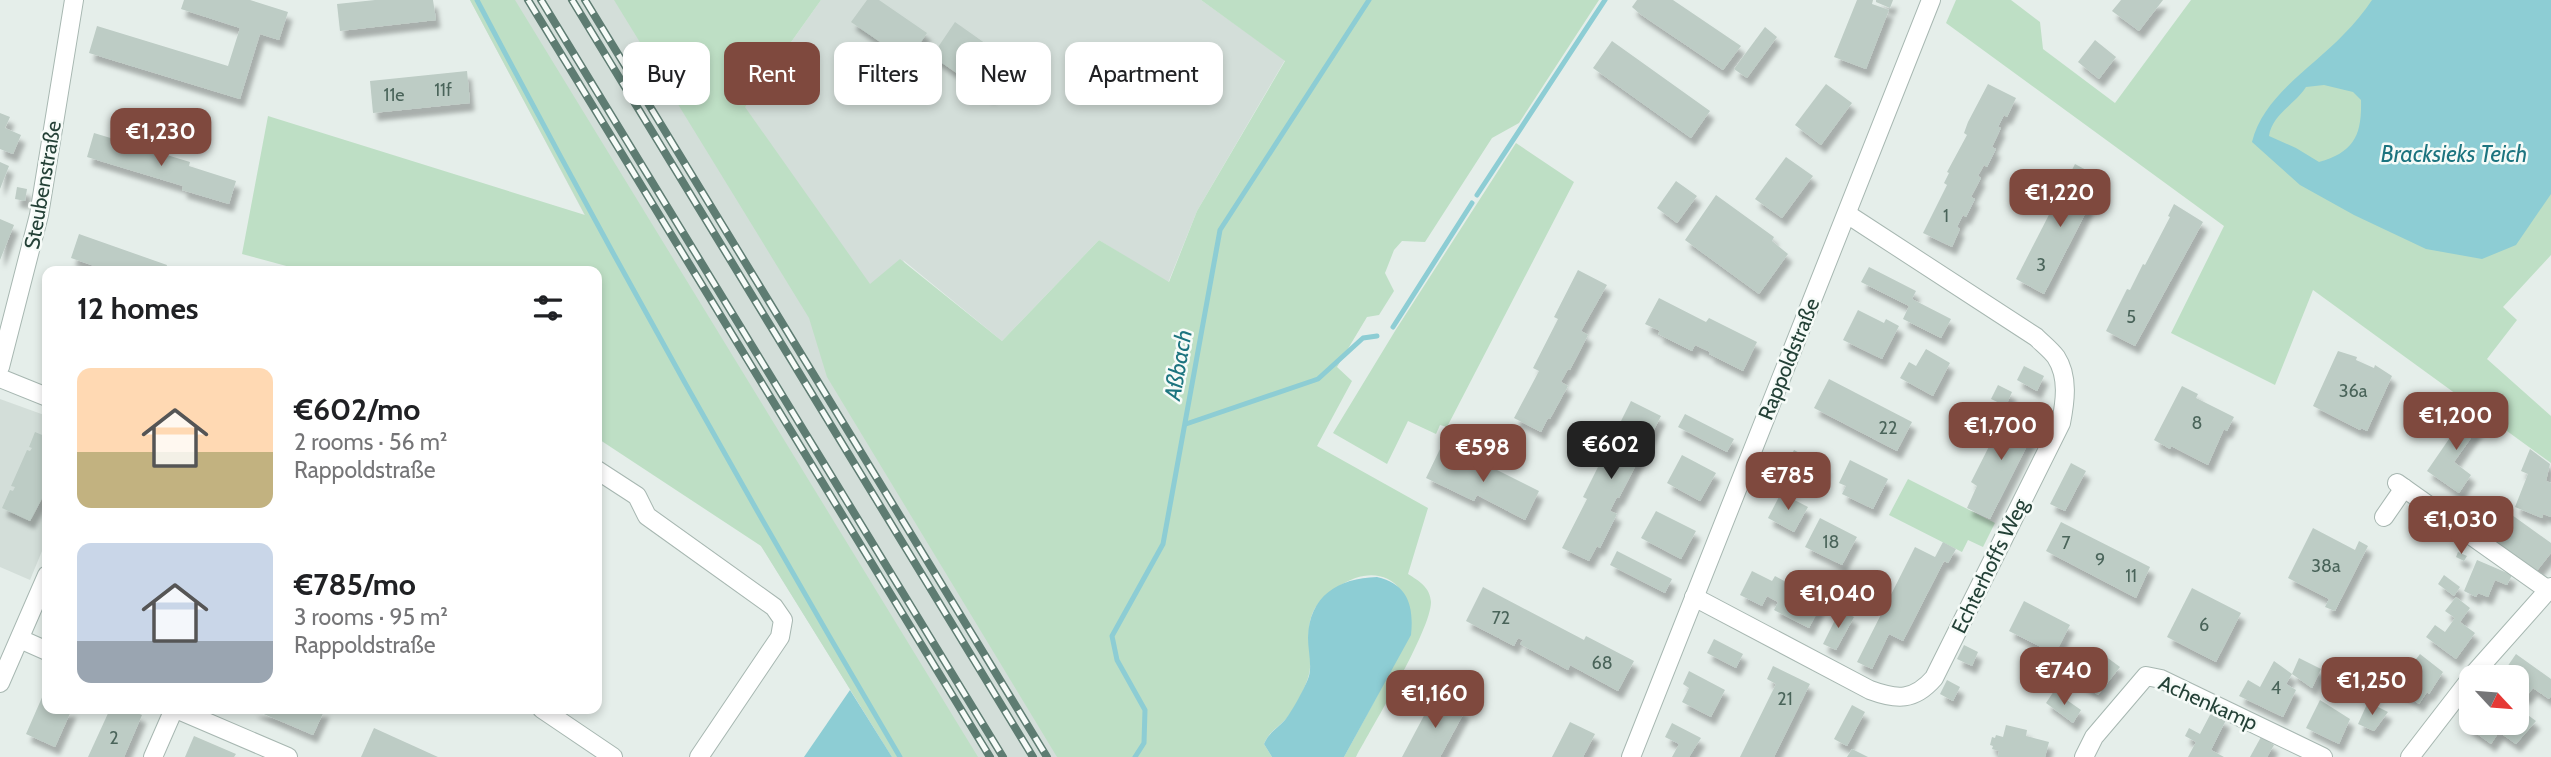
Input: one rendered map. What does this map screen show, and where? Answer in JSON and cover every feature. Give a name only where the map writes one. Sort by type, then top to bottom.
[{"type":"street","name":"Steubenstraße","points":[[0,367],[39,215],[74,0]]},
{"type":"street","name":"Rappoldstraße","points":[[1630,757],[1931,0]]},
{"type":"street","name":"Echterhoffs Weg","points":[[1694,597],[1870,690],[1886,696],[1905,698],[1924,691],[1934,678],[2061,423],[2065,398],[2064,377],[2056,357],[2043,344],[1847,214]]},
{"type":"street","points":[[0,379],[42,395]]},
{"type":"street","points":[[602,473],[637,496],[647,516],[774,607],[783,620],[780,637],[699,757]]},
{"type":"street","points":[[2384,517],[2401,486],[2549,588],[2482,665]]},
{"type":"street","points":[[0,682],[42,587]]},
{"type":"street","points":[[20,639],[42,649]]},
{"type":"street","name":"Achenkamp","points":[[2084,757],[2094,737],[2147,676],[2161,679],[2323,757]]},
{"type":"street","points":[[2410,757],[2459,694]]},
{"type":"street","points":[[153,757],[173,714]]},
{"type":"street","points":[[187,714],[288,757]]},
{"type":"street","points":[[549,714],[613,757]]},
{"type":"shaded area","points":[[470,0],[704,0],[733,42],[724,42],[724,105],[820,105],[820,42],[791,42],[821,0],[1201,0],[1285,60],[1197,211],[1168,283],[1099,240],[1002,341],[903,260],[1160,757],[892,757],[761,546]]},
{"type":"shaded area","points":[[0,399],[42,414],[42,551],[30,580],[0,567]]},
{"type":"green space","points":[[470,0],[515,0],[978,757],[892,757],[761,546],[602,441],[602,266],[286,266],[242,254],[268,116],[585,215]]},
{"type":"green space","points":[[614,0],[821,0],[791,42],[724,42],[724,105],[746,105],[745,107],[870,284],[900,259],[1002,341],[1099,240],[1169,282],[1197,211],[1285,61],[1201,0],[1599,0],[1519,123],[1492,138],[1425,242],[1402,241],[1394,250],[1385,273],[1394,291],[1379,315],[1367,317],[1337,367],[1352,381],[1317,446],[1428,508],[1408,574],[1429,592],[1431,602],[1428,615],[1422,634],[1356,757],[1344,757],[1410,635],[1407,603],[1401,591],[1392,582],[1368,575],[1338,587],[1325,596],[1314,610],[1309,630],[1308,678],[1292,711],[1264,744],[1272,757],[1057,757],[827,377],[809,318],[678,105],[710,105],[710,42],[640,42]]},
{"type":"green space","points":[[1956,0],[2011,0],[2040,22],[2043,49],[2115,103],[2191,0],[2551,0],[2551,255],[2503,307],[2517,320],[2487,359],[2551,416],[2551,463],[2313,290],[2275,385],[2171,333],[2224,226],[1946,23]]},
{"type":"green space","points":[[1516,143],[1574,182],[1447,427],[1440,425],[1436,434],[1408,421],[1387,464],[1333,433]]},
{"type":"green space","points":[[1908,479],[1995,523],[1983,547],[1968,540],[1962,552],[1889,515]]},
{"type":"water","name":"Bracksieks Teich","points":[[2372,0],[2551,0],[2551,194],[2516,245],[2482,259],[2426,249],[2354,215],[2300,185],[2252,142],[2267,110],[2278,96],[2344,34]],"holes":[[[2324,85],[2353,92],[2361,100],[2360,123],[2354,140],[2331,158],[2319,162],[2269,136],[2274,122],[2306,87]]]},
{"type":"water","points":[[1377,577],[1396,585],[1407,598],[1411,615],[1411,635],[1344,757],[1272,757],[1264,744],[1288,717],[1309,676],[1308,638],[1314,611],[1328,592],[1338,586],[1363,578]]},
{"type":"water","points":[[850,690],[892,757],[804,757]]},
{"type":"building","points":[[184,0],[250,0],[288,12],[279,40],[260,34],[240,99],[89,53],[97,26],[228,66],[240,28],[181,9]]},
{"type":"building","points":[[375,0],[433,0],[436,20],[340,31],[337,4]]},
{"type":"building","points":[[867,0],[879,0],[927,33],[921,42],[880,42],[851,22]]},
{"type":"building","points":[[1637,0],[1673,0],[1741,46],[1723,70],[1640,14],[1632,7]]},
{"type":"building","points":[[1857,0],[1873,0],[1872,4],[1889,10],[1866,69],[1834,57]]},
{"type":"building","points":[[1876,0],[1893,0],[1890,8]]},
{"type":"building","points":[[2121,0],[2163,0],[2139,31],[2112,11]]},
{"type":"building","points":[[955,22],[983,42],[956,42],[956,73],[942,63],[941,42]]},
{"type":"building","points":[[1765,27],[1777,37],[1747,78],[1734,69]]},
{"type":"building","points":[[2095,40],[2116,57],[2099,79],[2078,62]]},
{"type":"building","points":[[1612,41],[1710,111],[1691,138],[1593,68]]},
{"type":"building","points":[[467,71],[470,103],[373,113],[370,81]]},
{"type":"building","points":[[1826,84],[1852,103],[1821,145],[1795,125]]},
{"type":"building","points":[[1988,84],[2016,98],[2007,117],[2004,115],[1998,127],[2001,128],[1992,147],[1996,149],[1987,167],[1984,165],[1978,176],[1981,178],[1971,197],[1975,199],[1966,217],[1963,215],[1957,227],[1960,229],[1952,247],[1923,233],[1947,185],[1944,183],[1949,173],[1947,172],[1967,135],[1964,133],[1968,122]]},
{"type":"building","points":[[0,113],[10,117],[5,128],[21,135],[13,154],[0,149]]},
{"type":"building","points":[[94,133],[190,162],[189,166],[236,181],[229,204],[182,190],[183,186],[87,157]]},
{"type":"building","points":[[1786,157],[1813,176],[1782,218],[1755,199]]},
{"type":"building","points":[[0,162],[9,166],[0,189]]},
{"type":"building","points":[[2075,164],[2103,179],[2044,294],[2016,279]]},
{"type":"building","points":[[1676,181],[1697,196],[1677,223],[1657,208]]},
{"type":"building","points":[[17,187],[27,189],[25,201],[15,199]]},
{"type":"building","points":[[1716,195],[1774,237],[1772,241],[1788,254],[1759,294],[1685,240]]},
{"type":"building","points":[[2174,204],[2203,222],[2135,346],[2106,331],[2127,289],[2130,290],[2143,264],[2145,265]]},
{"type":"building","points":[[0,219],[14,225],[0,260]]},
{"type":"building","points":[[79,234],[167,265],[94,266],[71,258]]},
{"type":"building","points":[[1869,267],[1916,291],[1912,299],[1951,319],[1941,338],[1903,319],[1909,306],[1861,282]]},
{"type":"building","points":[[1578,270],[1607,285],[1581,331],[1588,335],[1561,382],[1568,386],[1541,432],[1514,418],[1539,371],[1533,368],[1558,319],[1554,317]]},
{"type":"building","points":[[1659,298],[1706,322],[1709,318],[1757,342],[1743,371],[1695,345],[1692,351],[1658,334],[1660,331],[1645,324]]},
{"type":"building","points":[[1858,310],[1884,323],[1886,319],[1899,326],[1882,359],[1843,340]]},
{"type":"building","points":[[1926,349],[1950,363],[1933,396],[1900,378],[1909,362],[1916,366]]},
{"type":"building","points":[[2338,351],[2357,357],[2356,360],[2374,368],[2375,365],[2392,376],[2367,431],[2313,406]]},
{"type":"building","points":[[2024,366],[2044,376],[2037,391],[2017,380]]},
{"type":"building","points":[[1829,379],[1912,422],[1897,451],[1814,408]]},
{"type":"building","points":[[1998,385],[2012,392],[2006,406],[1991,399]]},
{"type":"building","points":[[2182,386],[2198,394],[2196,398],[2234,417],[2227,431],[2224,429],[2208,465],[2154,440]]},
{"type":"building","points":[[1631,401],[1661,416],[1610,511],[1617,514],[1600,548],[1597,546],[1589,561],[1562,548],[1587,499],[1583,497]]},
{"type":"building","points":[[2471,407],[2486,417],[2454,462],[2471,475],[2459,493],[2427,471]]},
{"type":"building","points":[[2008,409],[2038,424],[1990,519],[1967,508],[1977,486],[1971,482]]},
{"type":"building","points":[[1685,414],[1734,439],[1727,452],[1678,427]]},
{"type":"building","points":[[35,432],[42,435],[42,498],[30,521],[2,508],[10,490],[13,491],[15,487],[11,486],[27,450],[32,448],[29,447]]},
{"type":"building","points":[[1440,449],[1488,473],[1491,467],[1539,491],[1525,520],[1477,495],[1474,501],[1426,478]]},
{"type":"building","points":[[2530,449],[2550,464],[2546,481],[2551,483],[2551,517],[2543,514],[2542,518],[2515,507],[2528,474],[2521,471]]},
{"type":"building","points":[[1794,450],[1826,467],[1818,482],[1786,466]]},
{"type":"building","points":[[1682,455],[1716,473],[1700,501],[1667,483]]},
{"type":"building","points":[[1850,460],[1888,479],[1873,509],[1842,494],[1846,486],[1839,483]]},
{"type":"building","points":[[2071,463],[2086,471],[2065,511],[2050,504]]},
{"type":"building","points":[[1781,493],[1808,507],[1794,532],[1768,518]]},
{"type":"building","points":[[2505,510],[2551,543],[2551,553],[2536,572],[2494,542],[2501,532],[2493,527]]},
{"type":"building","points":[[1656,511],[1696,531],[1681,559],[1641,538]]},
{"type":"building","points":[[1820,518],[1857,537],[1842,565],[1805,547]]},
{"type":"building","points":[[2061,522],[2150,567],[2136,598],[2046,551]]},
{"type":"building","points":[[2313,528],[2355,550],[2359,541],[2368,546],[2335,611],[2325,607],[2329,599],[2288,578]]},
{"type":"building","points":[[1943,542],[1956,549],[1948,563],[1944,561],[1903,641],[1889,634],[1872,669],[1857,662],[1915,547],[1935,557]]},
{"type":"building","points":[[1617,551],[1672,579],[1665,593],[1610,565]]},
{"type":"building","points":[[2458,552],[2467,556],[2464,561],[2456,557]]},
{"type":"building","points":[[2477,560],[2512,575],[2507,585],[2495,580],[2488,597],[2478,593],[2476,597],[2464,591]]},
{"type":"building","points":[[1752,571],[1772,581],[1775,576],[1788,583],[1785,588],[1807,599],[1810,592],[1824,599],[1809,628],[1774,610],[1778,602],[1767,596],[1762,606],[1740,595]]},
{"type":"building","points":[[2444,575],[2460,587],[2454,596],[2438,584]]},
{"type":"building","points":[[1483,587],[1584,640],[1586,636],[1634,661],[1618,691],[1570,665],[1568,670],[1520,644],[1523,640],[1518,638],[1514,646],[1466,621]]},
{"type":"building","points":[[2192,588],[2241,613],[2216,662],[2167,637]]},
{"type":"building","points":[[2456,597],[2470,608],[2460,622],[2475,633],[2456,659],[2426,637],[2435,625],[2445,632],[2455,618],[2445,611]]},
{"type":"building","points":[[2024,601],[2070,625],[2055,654],[2009,631]]},
{"type":"building","points":[[1840,610],[1854,617],[1836,650],[1823,644]]},
{"type":"building","points":[[1714,639],[1743,654],[1736,668],[1707,653]]},
{"type":"building","points":[[1964,645],[1978,652],[1972,666],[1957,659]]},
{"type":"building","points":[[2093,647],[2120,667],[2098,695],[2072,675]]},
{"type":"building","points":[[2420,654],[2443,672],[2419,704],[2395,687]]},
{"type":"building","points":[[2516,654],[2551,679],[2549,699],[2533,688],[2529,693],[2529,665],[2508,665]]},
{"type":"building","points":[[2299,658],[2321,669],[2312,688],[2292,674]]},
{"type":"building","points":[[2274,661],[2292,674],[2286,684],[2296,690],[2283,717],[2239,696],[2248,680],[2260,687]]},
{"type":"building","points":[[1773,666],[1810,684],[1774,757],[1740,757],[1776,684],[1767,679]]},
{"type":"building","points":[[1689,671],[1725,690],[1711,717],[1682,702],[1689,688],[1683,684]]},
{"type":"building","points":[[1947,680],[1960,687],[1953,701],[1940,694]]},
{"type":"building","points":[[2054,691],[2081,710],[2073,723],[2046,703]]},
{"type":"building","points":[[1435,695],[1465,711],[1440,757],[1402,757]]},
{"type":"building","points":[[42,697],[42,714],[70,714],[55,747],[26,734]]},
{"type":"building","points":[[2320,700],[2350,719],[2339,744],[2306,728]]},
{"type":"building","points":[[2368,702],[2388,712],[2374,731],[2358,724]]},
{"type":"building","points":[[1852,705],[1865,712],[1847,746],[1834,739]]},
{"type":"building","points":[[2211,713],[2226,720],[2211,750],[2224,757],[2188,757],[2196,742],[2185,736],[2189,728],[2200,734]]},
{"type":"building","points":[[108,714],[142,715],[124,757],[88,757]]},
{"type":"building","points":[[264,714],[323,714],[313,735]]},
{"type":"building","points":[[2529,716],[2536,721],[2529,729]]},
{"type":"building","points":[[1570,722],[1595,734],[1583,757],[1552,757]]},
{"type":"building","points":[[1672,723],[1701,738],[1689,757],[1672,757],[1679,744],[1665,737]]},
{"type":"building","points":[[2006,725],[2027,730],[2026,736],[2049,742],[2045,757],[1998,757],[1999,751],[1992,749],[1993,746],[1990,745],[1992,737],[2003,737]]},
{"type":"building","points":[[374,728],[438,757],[361,757]]},
{"type":"building","points":[[2479,735],[2497,735],[2491,744]]},
{"type":"building","points":[[2503,735],[2524,735],[2516,744]]},
{"type":"building","points":[[194,736],[236,754],[234,757],[185,757]]},
{"type":"building","points":[[2261,737],[2274,745],[2267,757],[2250,757]]},
{"type":"building","points":[[1852,749],[1868,757],[1847,757]]},
{"type":"waterway","points":[[477,0],[684,381],[900,757]]},
{"type":"waterway","name":"Aßbach","points":[[1135,757],[1144,743],[1145,710],[1117,660],[1112,636],[1163,544],[1220,230],[1369,0]]},
{"type":"waterway","points":[[1477,195],[1605,0]]},
{"type":"waterway","points":[[1393,327],[1472,203]]},
{"type":"waterway","points":[[1186,424],[1318,379],[1363,338],[1377,336]]},
{"type":"railway","points":[[528,0],[990,757]]},
{"type":"railway","points":[[541,0],[1003,757]]},
{"type":"railway","points":[[572,0],[1033,757]]},
{"type":"railway","points":[[585,0],[1047,757]]}]
